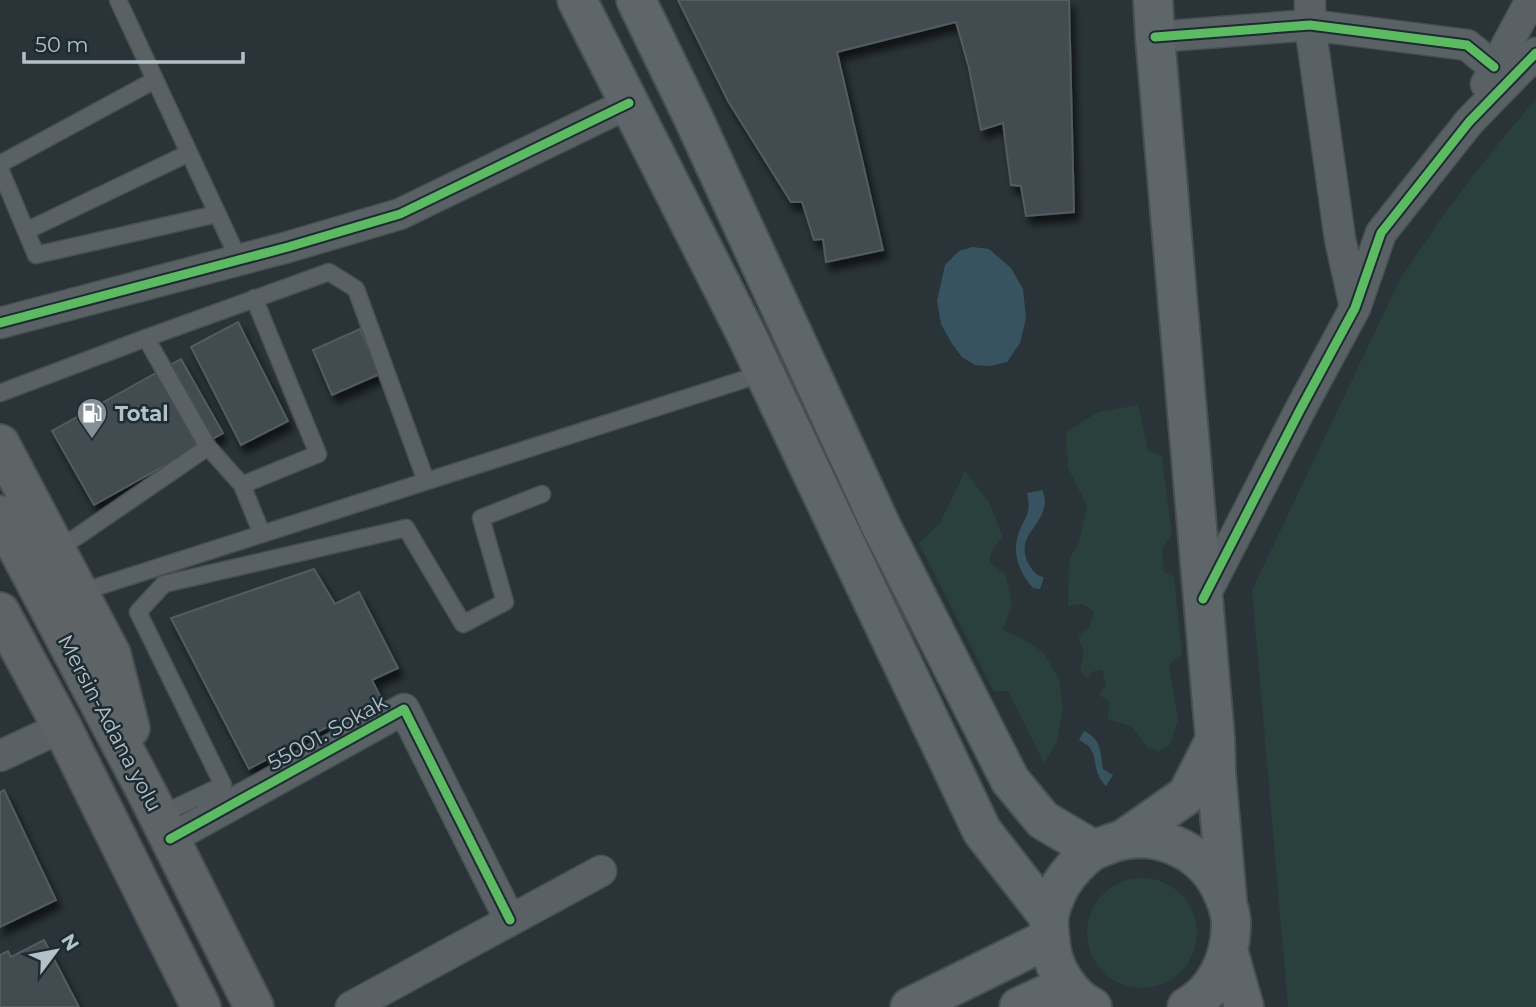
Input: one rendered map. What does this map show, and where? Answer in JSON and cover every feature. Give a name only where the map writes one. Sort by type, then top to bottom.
[{"type":"highway","points":[[0,444],[111,654],[158,815]]},
{"type":"highway","name":"Mersin-Adana yolu","points":[[0,515],[158,815],[254,1007]]},
{"type":"highway","points":[[0,612],[62,727],[201,1007]]},
{"type":"highway","points":[[0,651],[62,727]]},
{"type":"main road","points":[[577,0],[764,373],[982,831],[1049,928]]},
{"type":"main road","points":[[636,0],[691,113],[881,526],[1010,780],[1043,820],[1109,845],[1149,838],[1175,845],[1197,858],[1206,867],[1227,899]]},
{"type":"main road","points":[[1153,0],[1216,772],[1227,899],[1232,925],[1228,954],[1217,981],[1196,1002],[1187,1007]]},
{"type":"main road","points":[[1084,1001],[1053,959],[1049,928],[1054,897],[1070,870],[1186,795],[1215,738]]},
{"type":"main road","points":[[910,1007],[1049,928]]},
{"type":"main road","points":[[1228,954],[1244,1007]]},
{"type":"main road","points":[[1019,1007],[1084,1001]]},
{"type":"street","points":[[1469,122],[1494,67],[1531,0]]},
{"type":"street","points":[[1310,13],[1340,239],[1355,308]]},
{"type":"street","points":[[1155,37],[1310,13],[1467,45],[1494,67]]},
{"type":"street","points":[[1203,599],[1355,308],[1381,233],[1469,122],[1536,53]]},
{"type":"street","points":[[0,323],[400,214],[629,103]]},
{"type":"street","name":"55001. Sokak","points":[[158,815],[404,709],[510,920]]},
{"type":"street","points":[[0,755],[62,727]]},
{"type":"street","points":[[351,1007],[601,871]]},
{"type":"lane","points":[[118,0],[239,260]]},
{"type":"lane","points":[[0,163],[155,80]]},
{"type":"lane","points":[[26,231],[189,153]]},
{"type":"lane","points":[[0,169],[36,255],[217,214]]},
{"type":"lane","points":[[0,393],[329,272],[356,289],[426,481]]},
{"type":"lane","points":[[242,485],[318,454],[254,298]]},
{"type":"lane","points":[[146,338],[208,447],[242,485],[262,534]]},
{"type":"lane","points":[[78,593],[764,373]]},
{"type":"lane","points":[[57,551],[208,447]]},
{"type":"lane","points":[[158,815],[223,785],[138,612],[164,584],[406,528],[463,624],[505,602],[481,518],[542,494]]},
{"type":"green space","points":[[1536,99],[1536,1007],[1288,1007],[1252,590],[1401,277],[1450,206]]},
{"type":"green space","points":[[1138,405],[1148,450],[1162,457],[1172,535],[1162,549],[1164,572],[1174,577],[1182,654],[1169,664],[1178,720],[1170,745],[1159,752],[1147,747],[1132,727],[1107,719],[1110,702],[1099,695],[1106,684],[1102,670],[1094,671],[1086,679],[1080,669],[1084,653],[1078,636],[1089,627],[1094,611],[1082,604],[1068,606],[1069,559],[1079,543],[1087,506],[1068,468],[1066,432],[1098,412]]},
{"type":"green space","points":[[965,471],[989,502],[1003,537],[992,550],[989,561],[1006,576],[1012,605],[1003,630],[1043,652],[1059,678],[1063,710],[1057,742],[1044,763],[1008,691],[994,692],[919,543],[940,523]]},
{"type":"green space","points":[[1142,878],[1163,883],[1181,894],[1192,912],[1197,933],[1192,954],[1181,972],[1163,983],[1142,988],[1121,983],[1103,972],[1092,954],[1087,933],[1092,912],[1103,894],[1121,883]]},
{"type":"water","points":[[972,247],[989,249],[1011,268],[1023,289],[1026,318],[1020,343],[1007,362],[990,366],[975,365],[962,357],[941,324],[937,301],[945,265],[959,251]]},
{"type":"water","points":[[1043,490],[1043,510],[1026,540],[1025,548],[1031,568],[1044,577],[1040,589],[1033,588],[1023,574],[1017,558],[1016,542],[1028,510],[1027,493]]},
{"type":"water","points":[[1084,731],[1097,742],[1103,769],[1113,775],[1106,786],[1098,775],[1092,752],[1079,740]]},
{"type":"building","points":[[678,0],[1069,0],[1074,212],[1026,216],[1021,186],[1011,185],[1003,123],[981,130],[969,68],[956,22],[837,52],[883,250],[826,262],[823,239],[814,240],[802,202],[791,202],[728,101]]},
{"type":"building","points":[[238,322],[288,421],[241,445],[191,347]]},
{"type":"building","points":[[360,329],[380,374],[332,395],[313,350]]},
{"type":"building","points":[[181,359],[223,433],[94,505],[52,431]]},
{"type":"building","points":[[314,569],[335,604],[359,592],[398,668],[372,680],[381,698],[249,769],[171,618]]},
{"type":"building","points":[[4,790],[56,900],[0,927],[0,792]]},
{"type":"building","points":[[44,940],[79,1007],[0,1007],[0,955],[8,951],[11,957]]},
{"type":"cycle path","points":[[1155,37],[1310,25],[1467,45],[1494,67]]},
{"type":"cycle path","points":[[1203,599],[1355,308],[1381,233],[1469,122],[1536,53]]},
{"type":"cycle path","points":[[0,323],[288,247],[400,214],[629,103]]},
{"type":"cycle path","points":[[170,839],[404,709],[510,920]]},
{"type":"place","name":"Total","points":[[92,440]]}]
